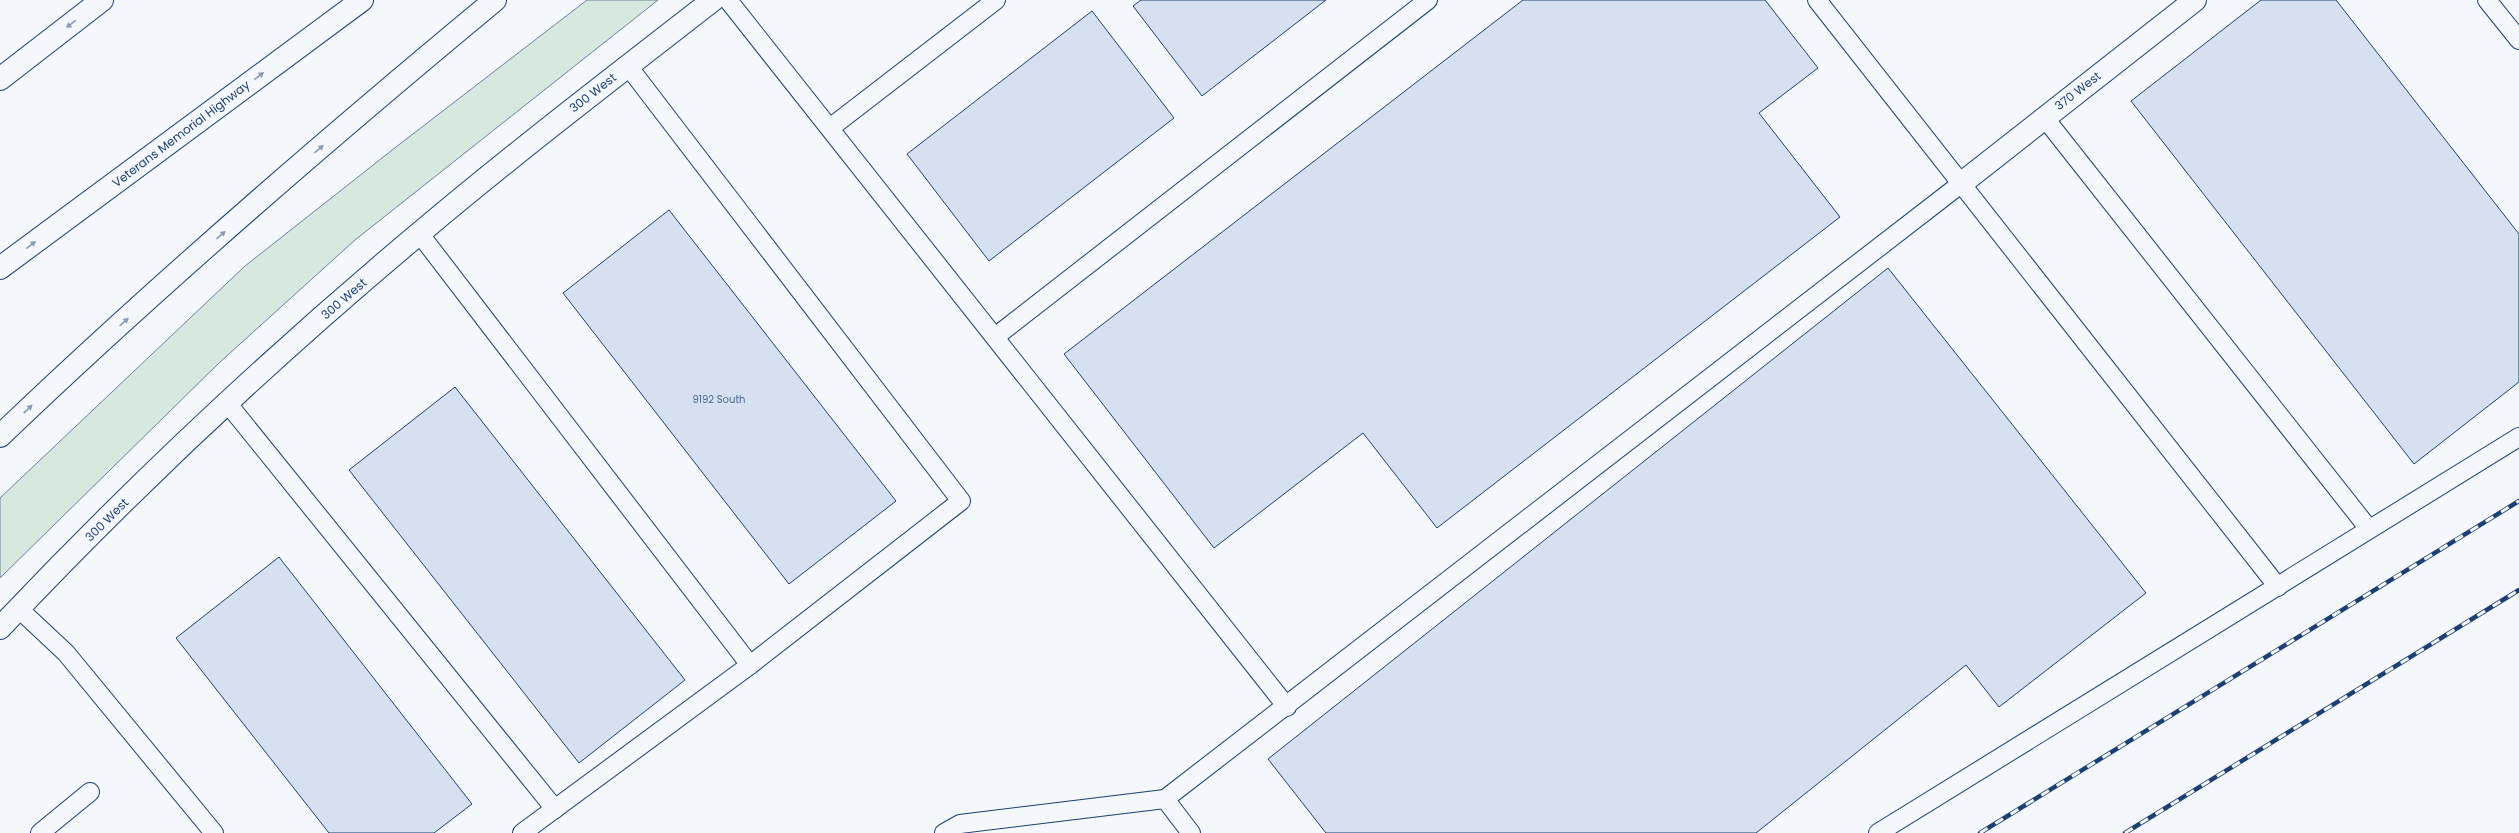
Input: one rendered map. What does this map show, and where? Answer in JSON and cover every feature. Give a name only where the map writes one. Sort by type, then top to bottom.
[{"type":"main road","points":[[0,79],[102,0]]},
{"type":"main road","name":"Veterans Memorial Highway","points":[[0,268],[362,0]]},
{"type":"main road","points":[[0,436],[219,236],[370,104],[495,0]]},
{"type":"main road","name":"300 West","points":[[0,628],[18,608],[228,404],[420,233],[628,66],[713,0]]},
{"type":"main road","name":"370 West","points":[[1962,183],[2044,117],[2195,0]]},
{"type":"lane","points":[[728,0],[1287,707]]},
{"type":"lane","points":[[830,128],[996,0]]},
{"type":"lane","points":[[995,337],[1428,0]]},
{"type":"lane","points":[[1817,0],[2278,587]]},
{"type":"lane","points":[[2487,0],[2519,40]]},
{"type":"lane","points":[[522,833],[750,665],[961,501],[628,66]]},
{"type":"lane","points":[[2044,117],[2369,529]]},
{"type":"lane","points":[[944,833],[960,824],[1165,799],[1287,707],[1962,183]]},
{"type":"lane","points":[[420,233],[750,665]]},
{"type":"lane","points":[[228,404],[555,809]]},
{"type":"lane","points":[[1878,833],[2278,587],[2369,529],[2519,438]]},
{"type":"lane","points":[[18,608],[66,653],[214,833]]},
{"type":"lane","points":[[40,833],[90,792]]},
{"type":"lane","points":[[1165,799],[1191,833]]},
{"type":"shaded area","points":[[587,0],[658,0],[355,240],[219,363],[0,578],[0,498],[245,266],[396,147]]},
{"type":"building","points":[[1141,0],[1326,0],[1202,96],[1133,6]]},
{"type":"building","points":[[1523,0],[1765,0],[1818,68],[1759,113],[1840,217],[1437,528],[1363,433],[1214,548],[1064,354]]},
{"type":"building","points":[[2261,0],[2336,0],[2519,234],[2519,382],[2414,464],[2131,101]]},
{"type":"building","points":[[1092,11],[1174,118],[989,261],[907,154]]},
{"type":"building","points":[[669,210],[896,501],[789,584],[563,293]]},
{"type":"building","points":[[1888,268],[2146,593],[1999,707],[1966,665],[1756,833],[1326,833],[1268,759]]},
{"type":"building","points":[[455,387],[685,680],[579,763],[349,470]]},
{"type":"building","points":[[279,557],[472,804],[434,833],[329,833],[176,638]]},
{"type":"railway","points":[[1980,833],[2519,501]]},
{"type":"railway","points":[[2125,833],[2519,590]]}]
